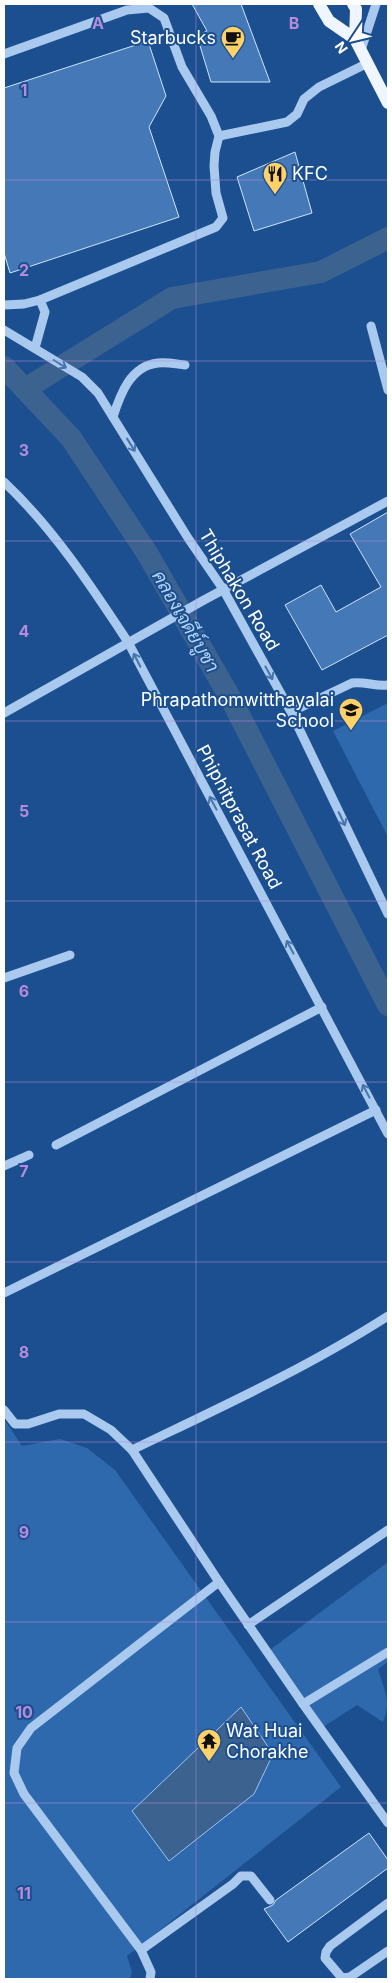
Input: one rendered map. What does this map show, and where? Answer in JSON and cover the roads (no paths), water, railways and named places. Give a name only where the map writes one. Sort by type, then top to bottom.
[{"type":"main road","points":[[319,4],[329,21],[355,39],[388,103]]},
{"type":"main road","points":[[353,4],[356,10],[355,39]]},
{"type":"street","points":[[362,50],[376,4]]},
{"type":"street","points":[[4,54],[127,10],[149,8],[164,18],[182,67],[212,116],[219,136],[214,152],[214,166],[216,193],[223,218],[216,227],[40,300],[24,304],[4,305]]},
{"type":"street","points":[[219,136],[287,122],[297,114],[304,99],[318,87],[368,63]]},
{"type":"street","points":[[37,349],[45,312],[40,300]]},
{"type":"street","points":[[371,326],[388,390]]},
{"type":"street","name":"Thiphakon Road","points":[[4,330],[82,377],[98,393],[188,538],[223,589],[291,712],[388,914]]},
{"type":"street","points":[[113,417],[121,392],[140,370],[159,362],[185,365]]},
{"type":"street","name":"Phiphitprasat Road","points":[[4,482],[25,502],[91,586],[128,642],[388,1134]]},
{"type":"street","points":[[4,713],[223,589],[388,501]]},
{"type":"street","points":[[291,712],[352,683],[388,685]]},
{"type":"street","points":[[4,978],[70,955]]},
{"type":"street","points":[[56,1145],[322,1007]]},
{"type":"street","points":[[4,1293],[376,1110]]},
{"type":"street","points":[[4,1166],[29,1155]]},
{"type":"street","points":[[132,1450],[271,1383],[360,1334],[388,1316]]},
{"type":"street","points":[[4,1410],[15,1424],[28,1424],[59,1414],[84,1414],[111,1430],[132,1450],[218,1582],[388,1823]]},
{"type":"street","points":[[248,1625],[388,1530]]},
{"type":"street","points":[[150,1979],[151,1972],[141,1950],[24,1794],[14,1773],[17,1748],[31,1728],[218,1582]]},
{"type":"street","points":[[303,1704],[388,1652]]},
{"type":"street","points":[[141,1950],[242,1876],[251,1876],[270,1900]]},
{"type":"street","points":[[388,1903],[330,1946],[326,1952],[326,1958],[342,1978],[350,1977],[388,1951]]},
{"type":"waterway","points":[[25,389],[172,298],[321,272],[388,238]]},
{"type":"waterway","name":"คลองเจดีย์บูชา","points":[[4,367],[71,438],[147,553],[232,701],[388,1005]]},
{"type":"place","name":"Starbucks","points":[[233,59]]},
{"type":"place","name":"KFC","points":[[275,195]]},
{"type":"place","name":"Phrapathomwitthayalai School","points":[[351,731]]},
{"type":"place","name":"Wat Huai Chorakhe","points":[[209,1762]]}]
